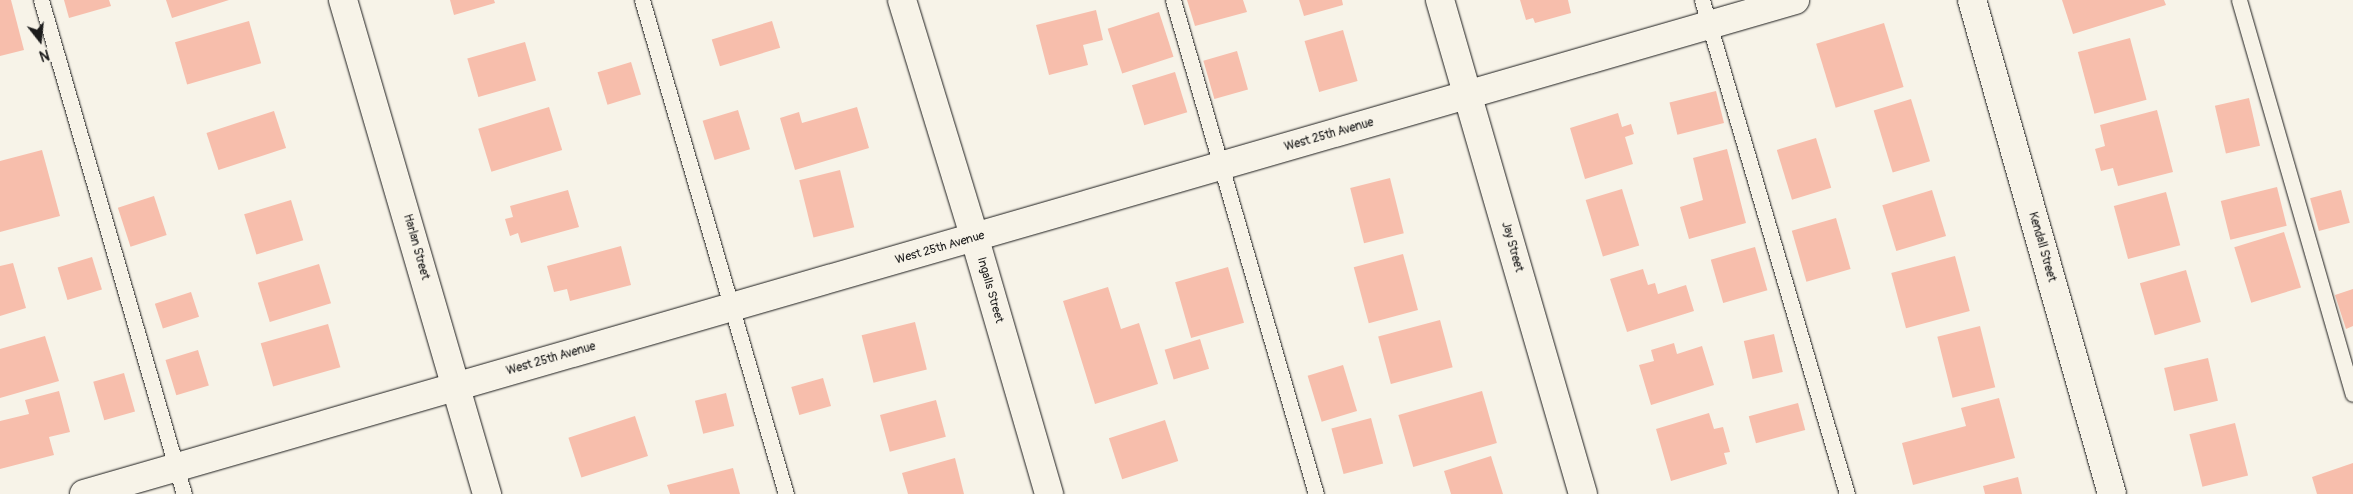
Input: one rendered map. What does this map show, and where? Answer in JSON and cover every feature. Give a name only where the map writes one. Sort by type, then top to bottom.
[{"type":"street","name":"Harlan Street","points":[[343,0],[488,494]]},
{"type":"street","name":"Ingalls Street","points":[[902,0],[975,239],[1049,494]]},
{"type":"street","name":"Jay Street","points":[[1440,0],[1583,494]]},
{"type":"street","name":"West 25th Avenue","points":[[84,494],[975,239],[1468,95],[1705,13],[1795,0]]},
{"type":"street","name":"Kendall Street","points":[[1972,0],[2112,494]]},
{"type":"lane","points":[[41,0],[184,494]]},
{"type":"lane","points":[[642,0],[786,494]]},
{"type":"lane","points":[[1173,0],[1316,494]]},
{"type":"lane","points":[[2239,0],[2353,394]]},
{"type":"lane","points":[[1705,13],[1847,494]]},
{"type":"building","points":[[0,0],[11,0],[24,50],[0,56]]},
{"type":"building","points":[[64,0],[109,0],[111,6],[69,18]]},
{"type":"building","points":[[166,0],[229,0],[172,18]]},
{"type":"building","points":[[450,0],[494,0],[495,3],[454,15]]},
{"type":"building","points":[[1187,0],[1243,0],[1247,12],[1195,26]]},
{"type":"building","points":[[1299,0],[1342,0],[1343,5],[1304,16]]},
{"type":"building","points":[[1520,0],[1568,0],[1571,13],[1535,23],[1533,18],[1526,20]]},
{"type":"building","points":[[2062,0],[2164,0],[2166,5],[2073,34]]},
{"type":"building","points":[[1096,10],[1103,40],[1083,45],[1088,65],[1049,75],[1036,25]]},
{"type":"building","points":[[1159,12],[1174,57],[1122,73],[1108,29]]},
{"type":"building","points":[[249,21],[261,63],[187,85],[175,42]]},
{"type":"building","points":[[772,21],[780,48],[720,66],[712,39]]},
{"type":"building","points":[[1884,23],[1904,87],[1836,108],[1816,44]]},
{"type":"building","points":[[1343,30],[1358,81],[1319,92],[1305,41]]},
{"type":"building","points":[[2130,38],[2147,100],[2094,114],[2078,52]]},
{"type":"building","points":[[525,42],[536,80],[478,97],[467,59]]},
{"type":"building","points":[[1237,51],[1248,89],[1214,99],[1203,61]]},
{"type":"building","points":[[631,62],[641,95],[607,105],[598,72]]},
{"type":"building","points":[[1175,72],[1187,112],[1144,125],[1132,85]]},
{"type":"building","points":[[1716,91],[1724,123],[1677,135],[1669,103]]},
{"type":"building","points":[[2249,98],[2260,146],[2226,154],[2215,106]]},
{"type":"building","points":[[1911,99],[1930,161],[1893,173],[1874,110]]},
{"type":"building","points":[[549,107],[562,150],[491,172],[478,129]]},
{"type":"building","points":[[857,107],[869,148],[795,170],[780,118],[799,112],[802,123]]},
{"type":"building","points":[[738,110],[750,149],[715,160],[703,121]]},
{"type":"building","points":[[2157,110],[2173,172],[2118,186],[2113,168],[2101,171],[2095,149],[2105,146],[2100,125]]},
{"type":"building","points":[[274,111],[286,148],[219,170],[206,133]]},
{"type":"building","points":[[1618,113],[1622,127],[1631,124],[1634,134],[1625,137],[1633,164],[1585,179],[1570,128]]},
{"type":"building","points":[[1816,138],[1831,188],[1792,200],[1777,150]]},
{"type":"building","points":[[1727,149],[1746,223],[1689,239],[1680,207],[1703,200],[1693,158]]},
{"type":"building","points":[[42,150],[60,216],[0,232],[0,161]]},
{"type":"building","points":[[840,170],[854,227],[814,237],[799,180]]},
{"type":"building","points":[[1390,178],[1404,233],[1364,243],[1350,188]]},
{"type":"building","points":[[2277,187],[2287,226],[2230,240],[2221,201]]},
{"type":"building","points":[[1622,189],[1639,245],[1603,257],[1586,200]]},
{"type":"building","points":[[568,190],[579,227],[521,243],[518,233],[510,236],[505,219],[513,217],[510,206]]},
{"type":"building","points":[[1932,190],[1946,236],[1896,251],[1882,205]]},
{"type":"building","points":[[2341,190],[2350,223],[2319,231],[2310,198]]},
{"type":"building","points":[[2166,192],[2180,245],[2128,259],[2114,206]]},
{"type":"building","points":[[154,196],[167,235],[131,247],[118,208]]},
{"type":"building","points":[[291,200],[303,240],[256,254],[244,214]]},
{"type":"building","points":[[1836,218],[1851,269],[1806,282],[1792,231]]},
{"type":"building","points":[[2284,232],[2301,287],[2251,303],[2234,247]]},
{"type":"building","points":[[621,246],[631,285],[570,301],[567,289],[554,292],[547,266]]},
{"type":"building","points":[[1755,247],[1767,290],[1723,303],[1711,260]]},
{"type":"building","points":[[1403,254],[1418,310],[1369,323],[1354,267]]},
{"type":"building","points":[[1955,256],[1970,311],[1906,328],[1891,273]]},
{"type":"building","points":[[92,257],[102,290],[68,300],[58,268]]},
{"type":"building","points":[[13,263],[26,308],[0,316],[0,266]]},
{"type":"building","points":[[319,264],[331,303],[270,322],[258,283]]},
{"type":"building","points":[[1228,267],[1244,323],[1191,338],[1175,282]]},
{"type":"building","points":[[1643,269],[1648,285],[1655,283],[1658,294],[1686,285],[1694,311],[1627,332],[1610,279]]},
{"type":"building","points":[[2186,270],[2201,322],[2155,335],[2140,283]]},
{"type":"building","points":[[1108,287],[1121,329],[1139,323],[1158,384],[1095,404],[1063,301]]},
{"type":"building","points":[[2353,289],[2353,326],[2346,329],[2335,295]]},
{"type":"building","points":[[191,292],[199,317],[163,328],[155,304]]},
{"type":"building","points":[[1440,320],[1453,367],[1391,384],[1378,337]]},
{"type":"building","points":[[915,322],[927,370],[873,383],[862,335]]},
{"type":"building","points":[[328,324],[340,367],[273,387],[261,343]]},
{"type":"building","points":[[1980,326],[1995,387],[1953,398],[1937,337]]},
{"type":"building","points":[[1774,334],[1783,372],[1753,379],[1744,341]]},
{"type":"building","points":[[45,336],[59,381],[0,398],[0,349]]},
{"type":"building","points":[[1200,339],[1209,369],[1174,379],[1165,350]]},
{"type":"building","points":[[1674,343],[1677,354],[1702,346],[1714,385],[1651,405],[1639,365],[1654,361],[1651,350]]},
{"type":"building","points":[[198,350],[209,385],[176,395],[165,360]]},
{"type":"building","points":[[2208,358],[2218,401],[2174,411],[2164,368]]},
{"type":"building","points":[[1343,365],[1357,411],[1322,422],[1308,376]]},
{"type":"building","points":[[124,373],[135,411],[104,420],[93,382]]},
{"type":"building","points":[[823,378],[831,406],[799,415],[791,387]]},
{"type":"building","points":[[59,391],[70,432],[49,437],[54,455],[0,469],[0,421],[29,414],[25,400]]},
{"type":"building","points":[[1482,391],[1497,443],[1413,467],[1398,415]]},
{"type":"building","points":[[726,393],[734,426],[703,434],[695,401]]},
{"type":"building","points":[[1999,398],[2015,458],[1913,485],[1902,443],[1966,426],[1961,408]]},
{"type":"building","points":[[936,400],[946,437],[890,452],[880,415]]},
{"type":"building","points":[[1798,403],[1805,430],[1756,443],[1749,416]]},
{"type":"building","points":[[1709,413],[1714,429],[1723,427],[1730,452],[1724,453],[1727,464],[1671,481],[1656,429]]},
{"type":"building","points":[[635,416],[648,456],[581,478],[568,438]]},
{"type":"building","points":[[1371,418],[1383,463],[1344,474],[1331,429]]},
{"type":"building","points":[[1165,420],[1178,461],[1122,479],[1109,438]]},
{"type":"building","points":[[2235,423],[2248,475],[2202,487],[2189,434]]},
{"type":"building","points":[[1491,456],[1503,494],[1451,494],[1444,471]]},
{"type":"building","points":[[955,458],[964,494],[908,494],[902,473]]},
{"type":"building","points":[[2353,463],[2353,494],[2317,494],[2312,477]]},
{"type":"building","points":[[733,468],[740,494],[670,494],[667,485]]},
{"type":"building","points":[[2018,477],[2022,494],[1985,494],[1983,486]]}]
